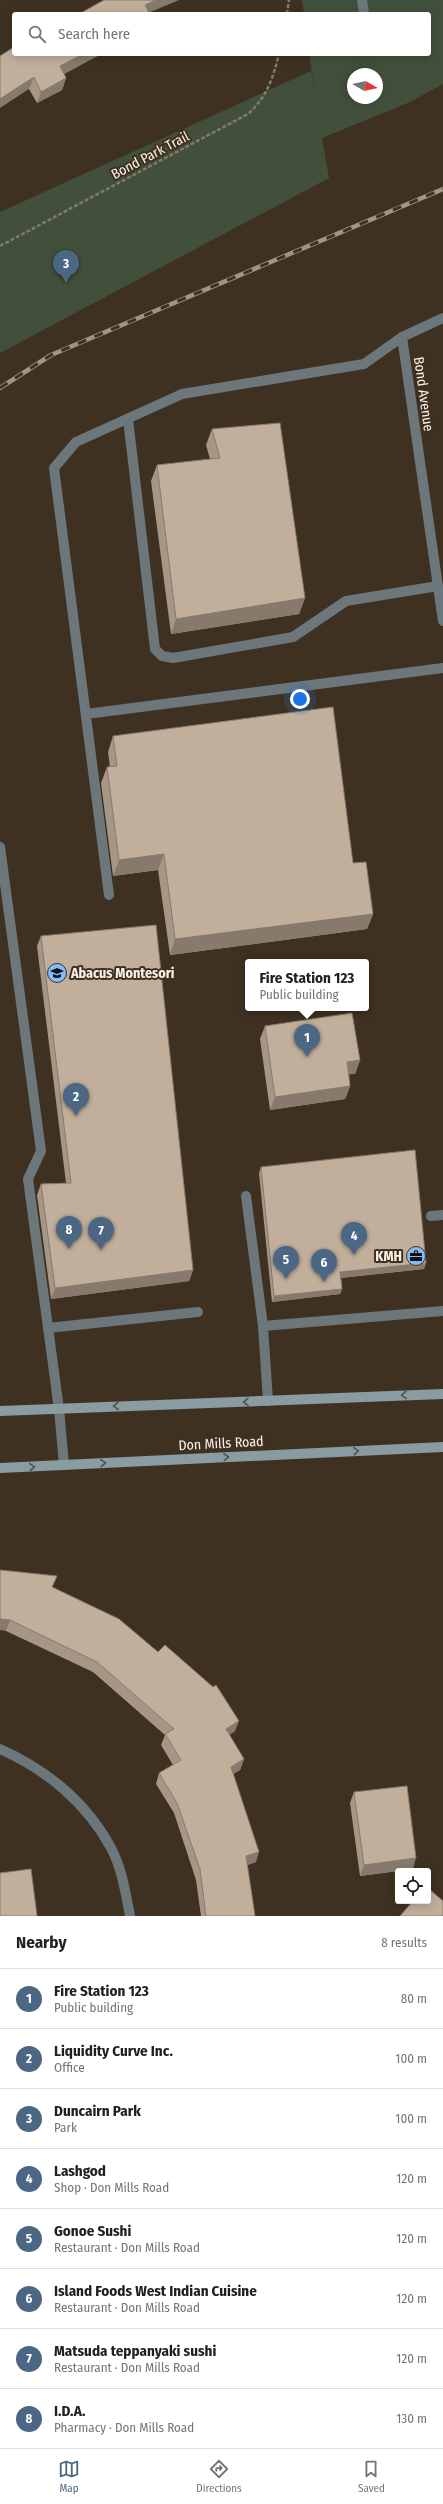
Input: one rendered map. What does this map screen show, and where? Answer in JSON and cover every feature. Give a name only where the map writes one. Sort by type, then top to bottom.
[{"type":"main road","points":[[0,1411],[443,1394]]},
{"type":"main road","name":"Don Mills Road","points":[[0,1468],[443,1447]]},
{"type":"street","points":[[362,0],[364,12]]},
{"type":"street","points":[[109,895],[54,468],[76,442],[182,394],[364,364],[402,337],[443,318]]},
{"type":"street","name":"Bond Avenue","points":[[402,337],[443,621]]},
{"type":"street","points":[[128,419],[155,649],[162,656],[173,658],[293,637],[346,601],[438,586]]},
{"type":"street","points":[[86,714],[443,668]]},
{"type":"street","points":[[0,847],[41,1151],[28,1179],[59,1408],[64,1465]]},
{"type":"street","points":[[246,1196],[263,1326],[268,1401]]},
{"type":"street","points":[[431,1216],[443,1215]]},
{"type":"street","points":[[263,1326],[443,1311]]},
{"type":"street","points":[[48,1328],[198,1312]]},
{"type":"street","points":[[0,1749],[41,1770],[68,1792],[92,1820],[112,1849],[126,1894],[130,1916]]},
{"type":"path","points":[[287,12],[289,0]]},
{"type":"path","name":"Bond Park Trail","points":[[0,246],[248,114],[267,92],[278,56]]},
{"type":"green space","points":[[302,0],[443,0],[443,84],[410,102],[322,138],[329,178],[0,353],[0,212],[311,71],[315,93],[309,56],[431,56],[431,12],[304,12]]},
{"type":"building","points":[[104,0],[156,0],[145,5],[149,12],[83,12]]},
{"type":"building","points":[[12,48],[12,56],[79,56],[60,66],[66,78],[41,92],[34,77],[0,99],[0,56]]},
{"type":"building","points":[[280,423],[305,598],[176,619],[157,465],[220,458],[212,429]]},
{"type":"building","points":[[333,707],[353,863],[366,862],[373,914],[175,939],[164,854],[119,860],[107,767],[117,766],[113,736]]},
{"type":"building","points":[[156,925],[193,1270],[55,1288],[41,1184],[71,1183],[41,936]]},
{"type":"building","points":[[352,1013],[360,1060],[347,1062],[350,1086],[275,1097],[265,1026]]},
{"type":"building","points":[[415,1150],[426,1263],[340,1272],[342,1289],[274,1296],[261,1167]]},
{"type":"building","points":[[0,1570],[57,1576],[52,1587],[119,1619],[158,1652],[165,1645],[213,1687],[216,1685],[239,1721],[226,1729],[244,1759],[231,1767],[259,1852],[246,1856],[255,1916],[206,1916],[200,1869],[177,1803],[159,1773],[181,1760],[165,1734],[174,1729],[97,1662],[10,1620],[0,1619]]},
{"type":"building","points":[[407,1786],[416,1858],[364,1865],[354,1792]]},
{"type":"building","points":[[31,1869],[37,1916],[0,1916],[0,1873]]},
{"type":"building","points":[[431,1891],[443,1901],[443,1916],[400,1916],[410,1904],[431,1904]]},
{"type":"railway","points":[[0,388],[51,355],[443,189]]},
{"type":"place","name":"Duncairn Park","points":[[66,283]]},
{"type":"place","name":"Abacus Montesori","points":[[57,973]]},
{"type":"place","name":"Fire Station 123","points":[[307,1057]]},
{"type":"place","name":"Liquidity Curve Inc.","points":[[76,1116]]},
{"type":"place","name":"I.D.A.","points":[[69,1249]]},
{"type":"place","name":"Matsuda teppanyaki sushi","points":[[101,1250]]},
{"type":"place","name":"Lashgod","points":[[354,1255]]},
{"type":"place","name":"KMH","points":[[416,1256]]},
{"type":"place","name":"Gonoe Sushi","points":[[286,1279]]},
{"type":"place","name":"Island Foods West Indian Cuisine","points":[[324,1282]]}]
